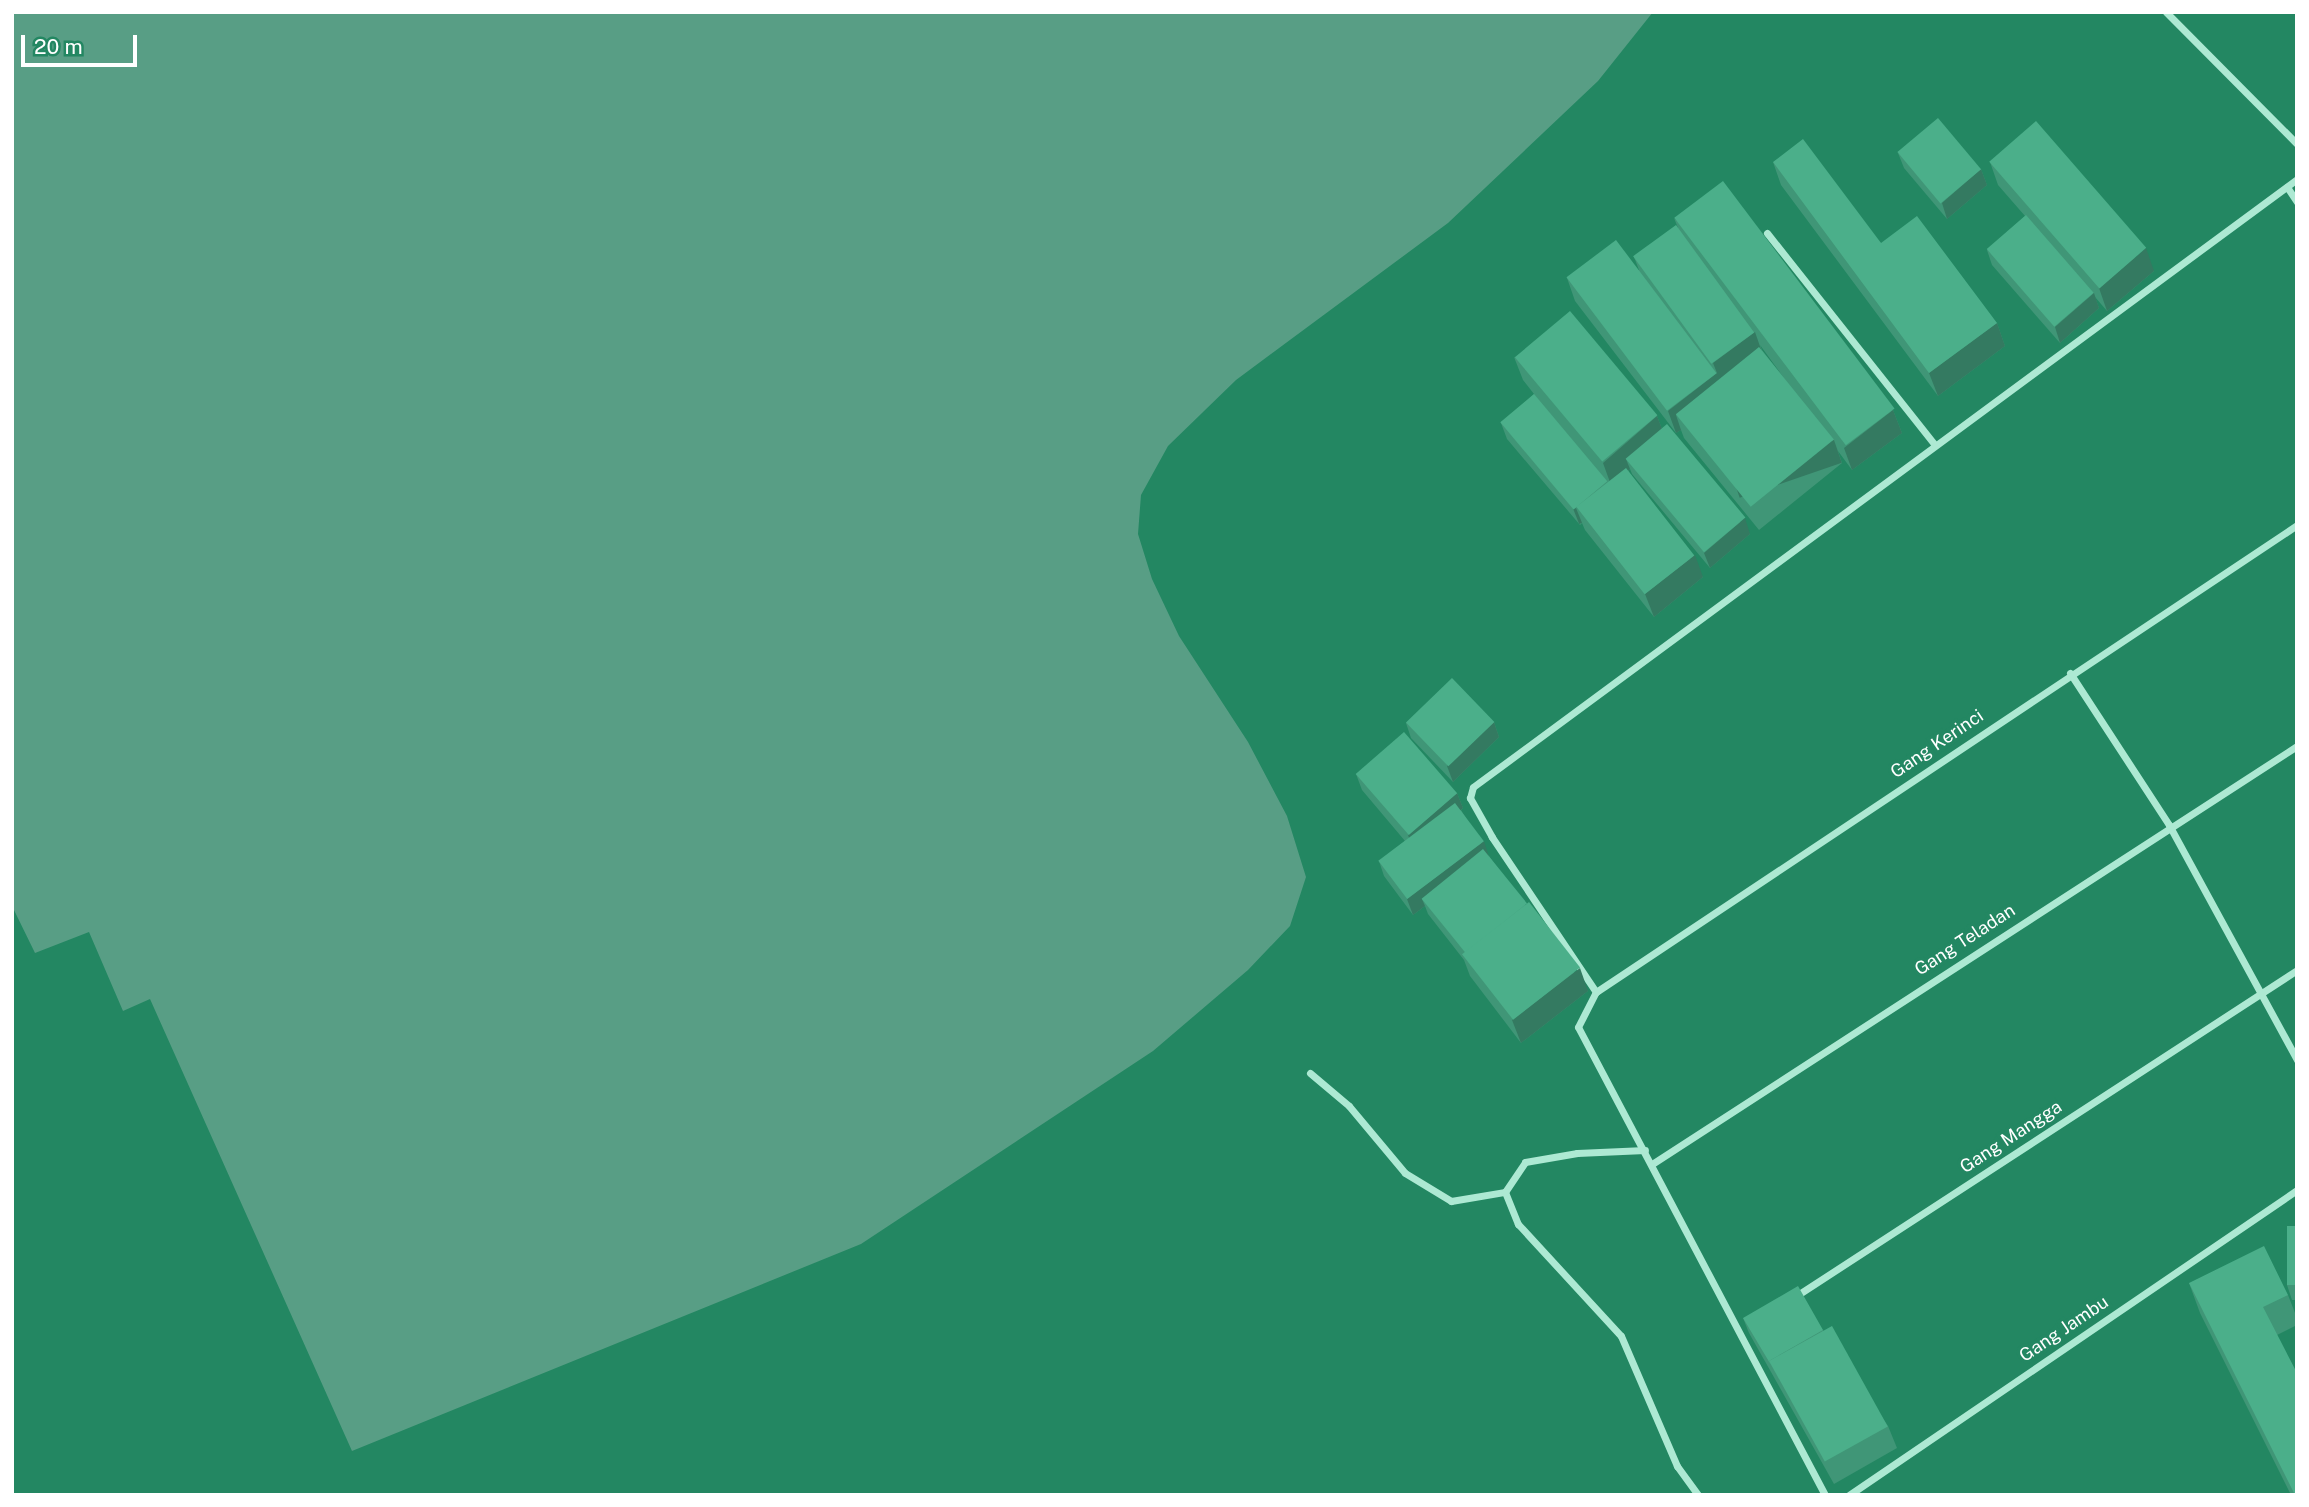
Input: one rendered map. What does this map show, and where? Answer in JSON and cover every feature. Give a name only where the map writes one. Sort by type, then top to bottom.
[{"type":"street","points":[[2166,12],[2297,144]]},
{"type":"street","points":[[1825,1495],[1743,1331],[1578,1027],[1597,992],[1492,837],[1471,798],[1473,787],[1934,444],[2297,179]]},
{"type":"street","points":[[2287,187],[2297,202]]},
{"type":"street","points":[[1767,233],[1934,444]]},
{"type":"street","name":"Gang Kerinci","points":[[1597,992],[2070,673],[2297,525]]},
{"type":"street","points":[[2070,673],[2169,825],[2297,1060]]},
{"type":"street","name":"Gang Teladan","points":[[1652,1164],[2169,825],[2297,747]]},
{"type":"street","name":"Gang Mangga","points":[[1789,1301],[2259,992],[2297,970]]},
{"type":"street","points":[[1310,1073],[1349,1106],[1405,1172],[1451,1201],[1505,1192],[1525,1163],[1577,1153],[1644,1150]]},
{"type":"street","name":"Gang Jambu","points":[[1849,1495],[2297,1190]]},
{"type":"street","points":[[1505,1192],[1518,1224],[1621,1336],[1677,1466],[1698,1495]]},
{"type":"street","points":[[1743,1331],[1754,1324]]},
{"type":"shaded area","points":[[12,12],[1653,12],[1598,81],[1448,223],[1236,380],[1168,446],[1141,495],[1138,534],[1152,579],[1179,636],[1248,742],[1287,816],[1306,877],[1290,926],[1248,970],[1153,1051],[861,1244],[352,1451],[150,999],[123,1011],[89,932],[35,953],[12,906]]},
{"type":"building","points":[[1938,118],[1981,169],[1940,203],[1897,152]]},
{"type":"building","points":[[2036,121],[2146,248],[2099,288],[1989,162]]},
{"type":"building","points":[[1803,139],[1881,243],[1917,216],[1997,323],[1929,373],[1773,162]]},
{"type":"building","points":[[1723,181],[1895,409],[1846,445],[1674,218]]},
{"type":"building","points":[[2026,215],[2094,293],[2054,327],[1987,249]]},
{"type":"building","points":[[1676,225],[1754,333],[1711,364],[1633,256]]},
{"type":"building","points":[[1616,240],[1717,373],[1667,411],[1566,277]]},
{"type":"building","points":[[1570,311],[1657,415],[1602,461],[1515,357]]},
{"type":"building","points":[[1759,347],[1834,439],[1751,507],[1676,414]]},
{"type":"building","points":[[1534,394],[1607,481],[1574,510],[1500,422]]},
{"type":"building","points":[[1667,424],[1745,517],[1704,552],[1626,459]]},
{"type":"building","points":[[1626,468],[1694,555],[1645,594],[1576,507]]},
{"type":"building","points":[[1452,678],[1494,722],[1448,766],[1406,722]]},
{"type":"building","points":[[1404,732],[1457,793],[1409,835],[1356,774]]},
{"type":"building","points":[[1455,803],[1484,841],[1407,899],[1378,861]]},
{"type":"building","points":[[1483,849],[1527,903],[1466,953],[1422,899]]},
{"type":"building","points":[[1529,902],[1580,967],[1513,1020],[1462,954]]},
{"type":"building","points":[[2287,1226],[2297,1226],[2297,1285],[2287,1285]]},
{"type":"building","points":[[2264,1246],[2288,1295],[2263,1307],[2297,1373],[2297,1495],[2189,1283]]},
{"type":"building","points":[[1798,1286],[1823,1330],[1769,1361],[1771,1365],[1743,1318]]},
{"type":"building","points":[[1832,1326],[1888,1427],[1825,1461],[1769,1361]]}]
